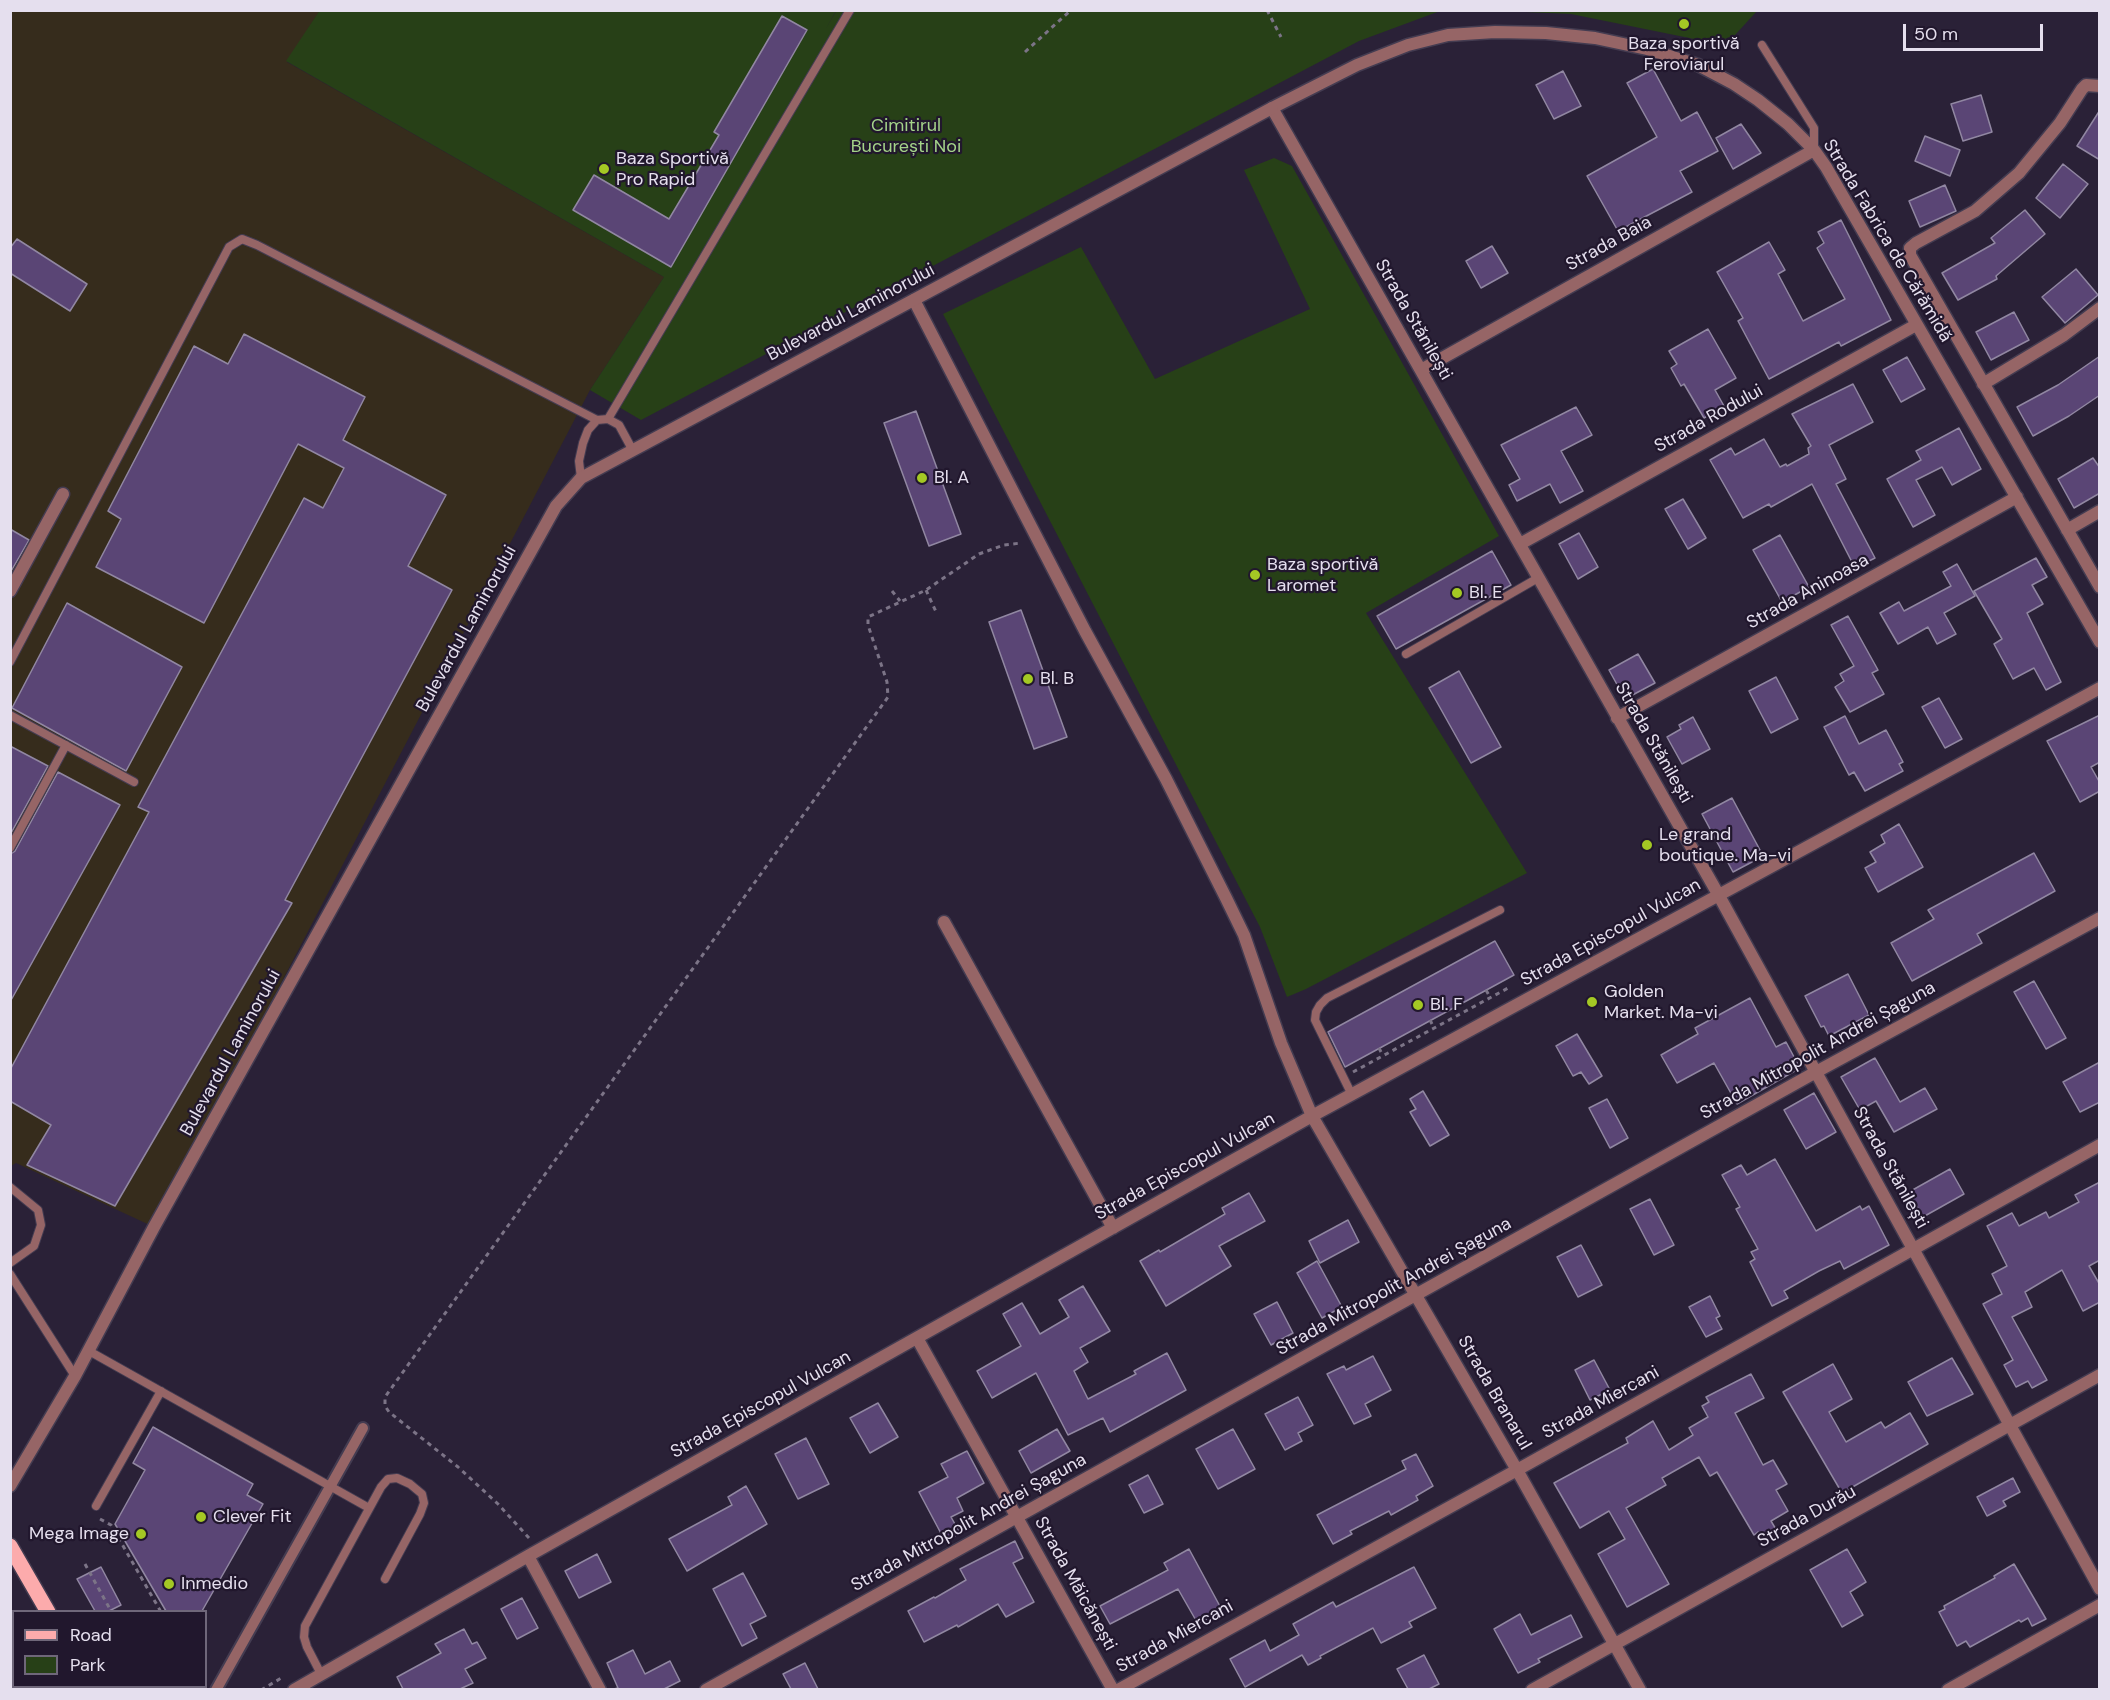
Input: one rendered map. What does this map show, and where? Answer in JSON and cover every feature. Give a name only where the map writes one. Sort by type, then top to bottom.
[{"type":"main road","points":[[10,1546],[47,1610]]},
{"type":"street","name":"Strada Fabrica de Cărămidă","points":[[1272,108],[1357,65],[1408,45],[1448,35],[1495,32],[1546,33],[1595,38],[1698,65],[1734,84],[1788,124],[1814,150],[1826,167],[2100,642]]},
{"type":"street","name":"Strada Fabrica de Cărămidă","points":[[2100,86],[2086,85],[2060,123],[2019,173],[1975,211],[1910,248],[1910,255],[2100,588]]},
{"type":"street","name":"Bulevardul Laminorului","points":[[12,1479],[89,1351],[154,1227],[556,506],[581,478],[1272,108]]},
{"type":"street","name":"Strada Stănilești","points":[[1272,108],[1718,894],[2100,1589]]},
{"type":"street","name":"Strada Baia","points":[[1421,370],[1814,150]]},
{"type":"street","name":"Strada Branarul","points":[[914,300],[1085,631],[1166,779],[1244,935],[1281,1042],[1312,1116],[1417,1295],[1640,1689]]},
{"type":"street","points":[[1983,384],[2064,335],[2100,308]]},
{"type":"street","name":"Strada Rodului","points":[[1520,544],[1916,325]]},
{"type":"street","points":[[10,591],[63,494]]},
{"type":"street","name":"Strada Aninoasa","points":[[1617,718],[2017,497]]},
{"type":"street","points":[[2067,530],[2100,511]]},
{"type":"street","name":"Strada Episcopul Vulcan","points":[[294,1689],[1312,1116],[2100,688]]},
{"type":"street","name":"Strada Mitropolit Andrei Șaguna","points":[[706,1689],[1816,1071],[2100,918]]},
{"type":"street","points":[[944,922],[1113,1228]]},
{"type":"street","name":"Strada Miercani","points":[[1115,1689],[1517,1470],[2100,1145]]},
{"type":"street","name":"Strada Măicănești","points":[[917,1338],[1115,1689]]},
{"type":"street","name":"Strada Durău","points":[[1532,1689],[2100,1375]]},
{"type":"street","points":[[216,1689],[363,1428]]},
{"type":"street","points":[[528,1556],[600,1689]]},
{"type":"street","points":[[1948,1689],[2100,1605]]},
{"type":"lane","points":[[608,419],[850,10]]},
{"type":"lane","points":[[1762,45],[1814,128],[1814,150]]},
{"type":"lane","points":[[10,662],[229,247],[242,239],[597,420],[608,419],[619,425],[632,449]]},
{"type":"lane","points":[[581,478],[579,461],[583,443],[588,430],[597,420]]},
{"type":"lane","points":[[1406,654],[1539,578]]},
{"type":"lane","points":[[10,715],[134,782]]},
{"type":"lane","points":[[10,848],[66,745]]},
{"type":"lane","points":[[1352,1095],[1315,1020],[1320,1005],[1327,998],[1500,910]]},
{"type":"lane","points":[[10,1186],[38,1210],[41,1225],[34,1246],[10,1263]]},
{"type":"lane","points":[[10,1274],[75,1376]]},
{"type":"lane","points":[[89,1351],[369,1508]]},
{"type":"lane","points":[[96,1506],[161,1391]]},
{"type":"lane","points":[[321,1674],[307,1647],[304,1637],[305,1626],[381,1487],[388,1479],[397,1478],[410,1484],[422,1494],[424,1503],[385,1579]]},
{"type":"path","points":[[1025,52],[1071,10]]},
{"type":"path","points":[[1267,10],[1281,37]]},
{"type":"path","points":[[531,1539],[458,1467],[389,1412],[385,1406],[385,1397],[888,697],[888,682],[868,625],[868,617],[926,590],[979,554],[1004,545],[1039,540]]},
{"type":"path","points":[[926,590],[937,614]]},
{"type":"path","points":[[891,591],[900,601]]},
{"type":"path","points":[[1343,1077],[1510,987]]},
{"type":"path","points":[[1486,990],[1490,998]]},
{"type":"path","points":[[1430,1020],[1434,1028]]},
{"type":"path","points":[[1379,1048],[1383,1056]]},
{"type":"path","points":[[96,1506],[92,1515],[111,1525],[160,1610]]},
{"type":"path","points":[[85,1564],[110,1610]]},
{"type":"shaded area","points":[[11,11],[320,11],[287,62],[664,277],[590,390],[154,1227],[16,1163],[11,1166]]},
{"type":"green space","name":"Cimitirul București Noi","points":[[320,10],[836,11],[825,30],[837,10],[1440,11],[1359,41],[641,420],[590,390],[664,277],[286,61]]},
{"type":"green space","name":"Baza sportivă Feroviarul","points":[[1504,11],[1757,11],[1735,35],[1714,43],[1571,14]]},
{"type":"green space","name":"Baza sportivă Laromet","points":[[1274,158],[1292,166],[1499,536],[1366,613],[1527,873],[1287,997],[1260,927],[943,314],[1081,247],[1155,379],[1310,309],[1244,170]]},
{"type":"building","points":[[782,16],[807,30],[671,267],[573,210],[594,175],[669,219],[719,135],[714,132]]},
{"type":"building","points":[[1653,69],[1681,121],[1697,112],[1718,151],[1680,171],[1692,192],[1618,231],[1587,176],[1657,137],[1627,83]]},
{"type":"building","points":[[1563,71],[1581,106],[1554,119],[1536,85]]},
{"type":"building","points":[[1981,95],[1992,132],[1963,141],[1951,104]]},
{"type":"building","points":[[2100,110],[2100,160],[2077,146]]},
{"type":"building","points":[[1741,124],[1761,153],[1733,169],[1716,138]]},
{"type":"building","points":[[1925,136],[1960,150],[1950,176],[1915,161]]},
{"type":"building","points":[[2063,164],[2088,184],[2060,218],[2036,198]]},
{"type":"building","points":[[1945,185],[1956,211],[1920,227],[1909,201]]},
{"type":"building","points":[[2025,210],[2045,234],[1996,276],[1997,279],[1958,300],[1942,273],[1995,243],[1991,238]]},
{"type":"building","points":[[1841,220],[1891,320],[1841,346],[1839,342],[1769,379],[1738,321],[1743,318],[1717,272],[1769,242],[1785,270],[1778,274],[1803,321],[1845,299],[1817,248],[1824,243],[1818,232]]},
{"type":"building","points":[[17,239],[87,284],[70,311],[10,273],[10,248]]},
{"type":"building","points":[[1492,246],[1508,273],[1481,288],[1466,261]]},
{"type":"building","points":[[2076,269],[2098,295],[2065,323],[2042,297]]},
{"type":"building","points":[[2014,312],[2029,340],[1991,360],[1976,332]]},
{"type":"building","points":[[1708,329],[1736,378],[1715,390],[1724,406],[1704,418],[1684,384],[1681,386],[1671,368],[1677,364],[1669,351]]},
{"type":"building","points":[[244,334],[365,397],[343,440],[446,495],[408,566],[452,590],[285,900],[292,903],[115,1206],[27,1165],[51,1125],[10,1101],[10,1070],[149,812],[138,807],[304,498],[323,508],[344,468],[298,444],[204,623],[96,567],[121,519],[108,511],[194,346],[228,364]]},
{"type":"building","points":[[2100,356],[2100,395],[2033,436],[2017,407],[2058,385]]},
{"type":"building","points":[[1907,357],[1925,389],[1901,402],[1883,370]]},
{"type":"building","points":[[1853,384],[1873,422],[1829,445],[1846,479],[1836,484],[1875,558],[1855,568],[1812,484],[1771,507],[1769,504],[1743,518],[1710,460],[1731,448],[1735,455],[1764,439],[1780,467],[1786,464],[1787,466],[1809,454],[1808,448],[1811,446],[1792,414]]},
{"type":"building","points":[[1576,407],[1592,435],[1561,451],[1583,491],[1560,503],[1550,484],[1517,501],[1509,485],[1520,479],[1501,445]]},
{"type":"building","name":"Bl. A","points":[[916,411],[961,534],[929,546],[884,423]]},
{"type":"building","points":[[1959,428],[1981,469],[1952,485],[1942,467],[1916,480],[1935,515],[1913,527],[1887,479],[1921,460],[1916,451]]},
{"type":"building","points":[[2093,458],[2100,468],[2100,493],[2074,508],[2058,479]]},
{"type":"building","points":[[1683,499],[1706,538],[1688,549],[1665,509]]},
{"type":"building","points":[[10,529],[29,540],[10,573]]},
{"type":"building","points":[[1579,533],[1598,567],[1578,579],[1559,544]]},
{"type":"building","points":[[1780,535],[1809,587],[1782,602],[1753,550]]},
{"type":"building","name":"Bl. E","points":[[1492,551],[1511,585],[1396,649],[1377,616]]},
{"type":"building","points":[[2036,558],[2047,577],[2032,585],[2043,604],[2027,613],[2061,682],[2046,690],[2034,668],[2013,679],[1994,644],[2002,639],[1974,591]]},
{"type":"building","points":[[1957,564],[1975,596],[1944,613],[1956,634],[1937,644],[1928,627],[1898,644],[1880,613],[1899,602],[1904,611],[1951,586],[1943,572]]},
{"type":"building","points":[[67,603],[182,667],[126,771],[12,708]]},
{"type":"building","name":"Bl. B","points":[[1021,610],[1067,737],[1034,749],[989,622]]},
{"type":"building","points":[[1848,616],[1878,670],[1872,673],[1884,694],[1850,712],[1835,687],[1844,681],[1840,674],[1854,666],[1831,625]]},
{"type":"building","points":[[1638,654],[1655,683],[1625,699],[1609,670]]},
{"type":"building","points":[[1459,671],[1501,747],[1471,763],[1429,688]]},
{"type":"building","points":[[1776,677],[1798,719],[1771,733],[1749,691]]},
{"type":"building","points":[[1939,698],[1962,739],[1945,748],[1922,707]]},
{"type":"building","points":[[2100,715],[2100,762],[2091,767],[2100,783],[2100,791],[2080,802],[2047,741]]},
{"type":"building","points":[[1845,716],[1859,744],[1886,730],[1903,762],[1899,764],[1903,771],[1865,791],[1854,772],[1849,775],[1824,727]]},
{"type":"building","points":[[1693,717],[1710,749],[1682,764],[1667,737],[1681,729],[1679,725]]},
{"type":"building","points":[[10,746],[48,766],[10,835]]},
{"type":"building","points":[[58,772],[120,805],[10,1002],[10,854],[15,851]]},
{"type":"building","points":[[1732,798],[1760,850],[1749,856],[1752,862],[1733,872],[1702,814]]},
{"type":"building","points":[[1899,824],[1923,867],[1878,892],[1865,868],[1876,862],[1870,852],[1885,843],[1881,835]]},
{"type":"building","points":[[2034,853],[2055,891],[1977,934],[1982,943],[1912,981],[1891,943],[1934,919],[1928,910]]},
{"type":"building","name":"Bl. F","points":[[1495,941],[1514,975],[1345,1067],[1328,1032]]},
{"type":"building","points":[[1848,974],[1869,1015],[1829,1036],[1824,1026],[1821,1027],[1805,996]]},
{"type":"building","points":[[2034,981],[2066,1038],[2046,1049],[2014,992]]},
{"type":"building","points":[[1750,998],[1776,1047],[1786,1042],[1800,1068],[1737,1104],[1714,1063],[1677,1083],[1661,1055],[1698,1034],[1695,1028]]},
{"type":"building","points":[[1577,1034],[1602,1076],[1589,1084],[1581,1072],[1573,1076],[1556,1046]]},
{"type":"building","points":[[1875,1058],[1900,1102],[1925,1088],[1937,1109],[1894,1132],[1876,1101],[1860,1110],[1841,1077]]},
{"type":"building","points":[[2100,1062],[2100,1102],[2080,1112],[2063,1082]]},
{"type":"building","points":[[1423,1091],[1449,1135],[1430,1146],[1410,1112],[1416,1109],[1410,1099]]},
{"type":"building","points":[[1814,1093],[1836,1132],[1806,1149],[1784,1110]]},
{"type":"building","points":[[1607,1099],[1628,1138],[1610,1148],[1589,1108]]},
{"type":"building","points":[[1775,1159],[1816,1231],[1860,1206],[1862,1210],[1869,1206],[1889,1245],[1844,1269],[1840,1261],[1819,1271],[1784,1291],[1788,1298],[1772,1306],[1750,1262],[1755,1259],[1751,1252],[1758,1249],[1736,1209],[1740,1207],[1722,1175],[1741,1165],[1747,1175]]},
{"type":"building","points":[[1950,1169],[1964,1194],[1923,1217],[1909,1192]]},
{"type":"building","points":[[2100,1182],[2100,1260],[2089,1266],[2100,1285],[2100,1302],[2083,1311],[2062,1270],[2025,1292],[2032,1307],[2012,1317],[2047,1380],[2032,1388],[2028,1381],[2016,1387],[2004,1365],[2013,1360],[1983,1304],[2002,1294],[1992,1274],[2007,1266],[1987,1226],[2012,1213],[2019,1226],[2046,1212],[2049,1218],[2079,1202],[2075,1195]]},
{"type":"building","points":[[1249,1193],[1265,1221],[1219,1246],[1231,1266],[1166,1306],[1140,1261],[1159,1250],[1160,1252],[1225,1214],[1222,1208]]},
{"type":"building","points":[[1650,1199],[1674,1245],[1654,1255],[1630,1209]]},
{"type":"building","points":[[1348,1220],[1359,1242],[1320,1263],[1309,1241]]},
{"type":"building","points":[[1581,1245],[1602,1285],[1578,1297],[1557,1257]]},
{"type":"building","points":[[1317,1261],[1342,1307],[1322,1318],[1297,1273]]},
{"type":"building","points":[[1083,1286],[1110,1331],[1080,1348],[1088,1362],[1074,1371],[1088,1399],[1136,1374],[1134,1371],[1167,1353],[1186,1390],[1110,1432],[1103,1418],[1068,1435],[1036,1373],[992,1398],[977,1371],[1021,1346],[1003,1314],[1022,1303],[1040,1334],[1069,1317],[1059,1300]]},
{"type":"building","points":[[1710,1296],[1720,1316],[1716,1318],[1722,1329],[1706,1337],[1689,1307]]},
{"type":"building","points":[[1277,1302],[1293,1333],[1271,1345],[1254,1314]]},
{"type":"building","points":[[1373,1356],[1391,1390],[1365,1404],[1371,1416],[1354,1424],[1327,1374],[1344,1366],[1346,1370]]},
{"type":"building","points":[[1952,1358],[1973,1394],[1927,1416],[1908,1382]]},
{"type":"building","points":[[1594,1360],[1610,1390],[1590,1400],[1575,1370]]},
{"type":"building","points":[[1833,1364],[1852,1399],[1829,1412],[1846,1442],[1881,1422],[1885,1428],[1910,1413],[1928,1444],[1842,1493],[1783,1392]]},
{"type":"building","points":[[1751,1374],[1764,1398],[1735,1413],[1763,1465],[1773,1460],[1787,1484],[1776,1490],[1788,1511],[1771,1521],[1777,1531],[1763,1540],[1758,1532],[1754,1535],[1717,1472],[1710,1476],[1699,1457],[1662,1478],[1666,1485],[1626,1508],[1669,1584],[1627,1607],[1598,1554],[1625,1539],[1609,1511],[1580,1528],[1554,1483],[1628,1443],[1626,1438],[1653,1421],[1669,1450],[1693,1435],[1689,1428],[1708,1417],[1702,1406],[1709,1402],[1706,1397]]},
{"type":"building","points":[[1298,1397],[1313,1425],[1298,1433],[1302,1441],[1285,1450],[1265,1414]]},
{"type":"building","points":[[878,1403],[898,1437],[870,1453],[850,1418]]},
{"type":"building","points":[[153,1427],[253,1484],[247,1495],[263,1504],[203,1610],[165,1610],[115,1524],[145,1470],[133,1463]]},
{"type":"building","points":[[1057,1429],[1070,1451],[1031,1473],[1019,1451]]},
{"type":"building","points":[[1233,1429],[1255,1469],[1218,1489],[1196,1449]]},
{"type":"building","points":[[806,1438],[829,1484],[798,1499],[775,1454]]},
{"type":"building","points":[[967,1451],[984,1483],[957,1498],[963,1511],[951,1517],[960,1533],[945,1541],[919,1492],[948,1477],[941,1464]]},
{"type":"building","points":[[1416,1454],[1433,1486],[1416,1496],[1418,1500],[1391,1515],[1389,1511],[1350,1531],[1352,1534],[1333,1544],[1317,1515],[1406,1469],[1402,1461]]},
{"type":"building","points":[[1148,1475],[1163,1504],[1144,1513],[1129,1485]]},
{"type":"building","points":[[2013,1478],[2020,1492],[2003,1501],[2006,1506],[1987,1516],[1977,1497]]},
{"type":"building","points":[[746,1486],[767,1524],[687,1571],[669,1539],[732,1505],[728,1497]]},
{"type":"building","points":[[1015,1541],[1023,1558],[1013,1563],[1034,1602],[1006,1617],[998,1604],[958,1627],[957,1625],[924,1642],[908,1611],[966,1580],[960,1569]]},
{"type":"building","points":[[1189,1549],[1222,1610],[1198,1624],[1178,1589],[1110,1624],[1100,1606],[1168,1570],[1164,1563]]},
{"type":"building","points":[[1847,1549],[1866,1582],[1850,1592],[1863,1615],[1842,1627],[1810,1570]]},
{"type":"building","points":[[597,1554],[611,1582],[579,1598],[565,1571]]},
{"type":"building","points":[[2014,1564],[2046,1619],[2032,1626],[2028,1618],[2021,1622],[2019,1620],[1970,1647],[1966,1641],[1957,1646],[1939,1612],[1945,1609],[1944,1606],[1995,1578],[1994,1576]]},
{"type":"building","points":[[101,1567],[121,1605],[111,1610],[94,1610],[77,1579]]},
{"type":"building","points":[[1414,1567],[1436,1608],[1409,1622],[1412,1627],[1381,1643],[1373,1628],[1320,1656],[1321,1658],[1308,1665],[1302,1655],[1245,1687],[1230,1659],[1265,1640],[1270,1651],[1299,1635],[1293,1624],[1333,1602],[1336,1607]]},
{"type":"building","points":[[743,1573],[766,1616],[750,1624],[757,1638],[742,1646],[713,1589]]},
{"type":"building","points":[[522,1598],[538,1628],[517,1639],[501,1609]]},
{"type":"building","points":[[1520,1614],[1531,1635],[1571,1615],[1582,1637],[1538,1659],[1540,1662],[1518,1673],[1494,1629]]},
{"type":"building","points":[[464,1629],[472,1644],[477,1642],[486,1658],[465,1669],[473,1683],[460,1689],[403,1689],[397,1677],[441,1653],[435,1644]]},
{"type":"building","points":[[633,1650],[645,1674],[670,1661],[680,1681],[664,1689],[614,1689],[618,1688],[607,1663]]},
{"type":"building","points":[[1424,1655],[1439,1684],[1429,1689],[1408,1689],[1397,1669]]},
{"type":"building","points":[[805,1663],[818,1689],[791,1689],[783,1674]]},
{"type":"place","name":"Baza sportivă Feroviarul","points":[[1684,24]]},
{"type":"place","name":"Baza Sportivă Pro Rapid","points":[[604,169]]},
{"type":"place","name":"Bl. A","points":[[922,478]]},
{"type":"place","name":"Baza sportivă Laromet","points":[[1255,575]]},
{"type":"place","name":"Bl. E","points":[[1457,593]]},
{"type":"place","name":"Bl. B","points":[[1028,679]]},
{"type":"place","name":"Le grand boutique. Ma-vi","points":[[1647,845]]},
{"type":"place","name":"Golden Market. Ma-vi","points":[[1592,1002]]},
{"type":"place","name":"Bl. F","points":[[1418,1005]]},
{"type":"place","name":"Clever Fit","points":[[201,1517]]},
{"type":"place","name":"Mega Image","points":[[141,1534]]},
{"type":"place","name":"Inmedio","points":[[169,1584]]}]
